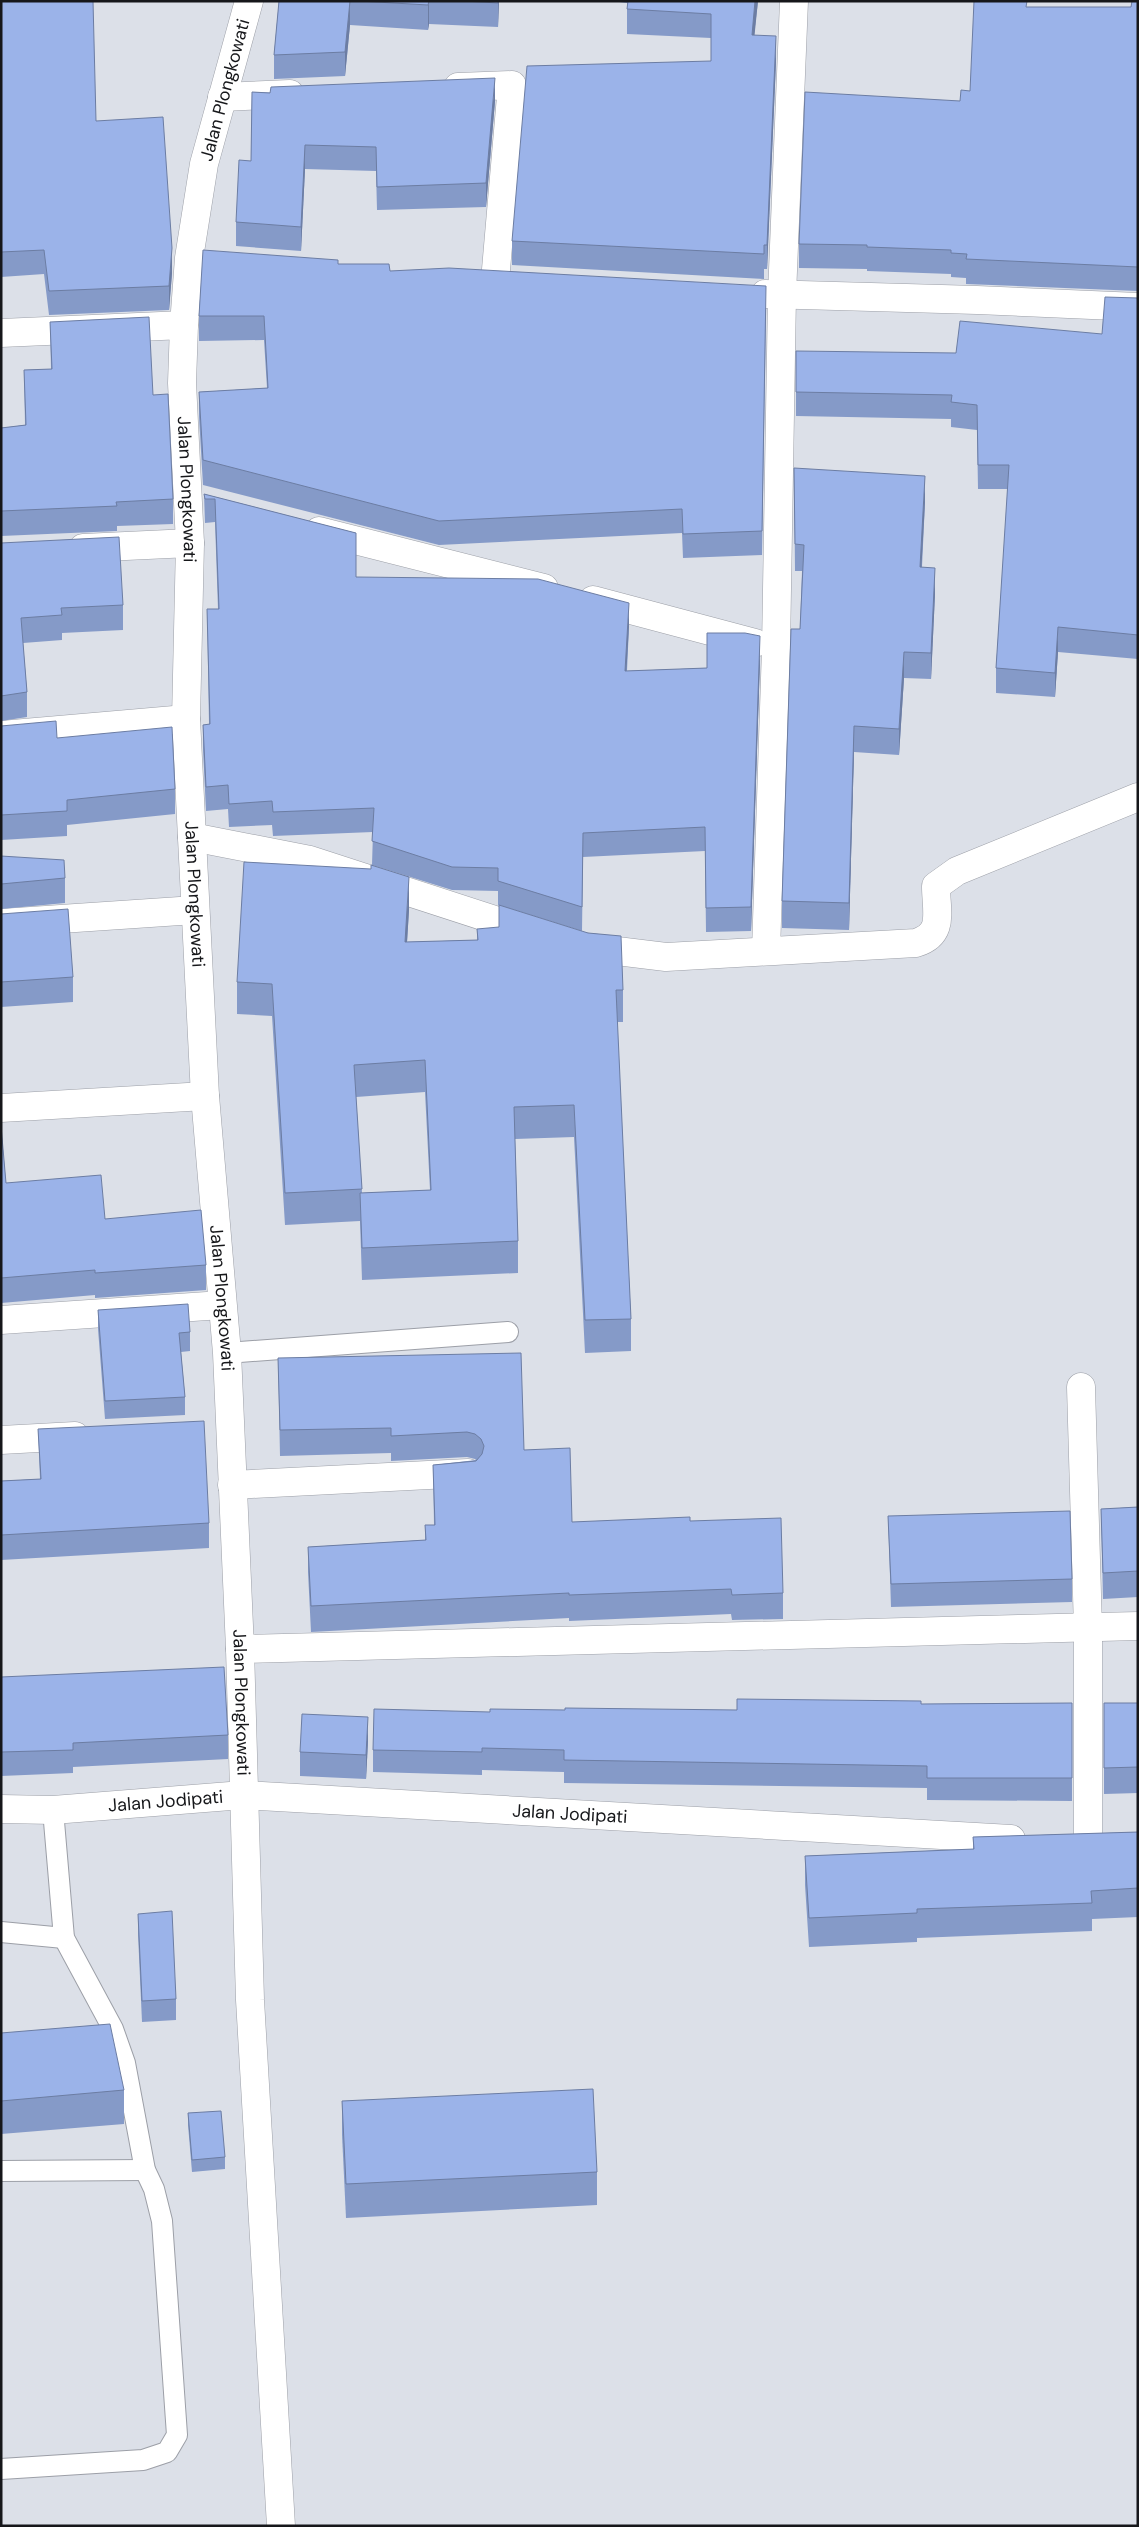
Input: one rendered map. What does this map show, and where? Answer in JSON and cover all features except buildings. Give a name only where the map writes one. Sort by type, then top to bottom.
[{"type":"street","name":"Jalan Plongkowati","points":[[249,1],[204,164],[199,259],[184,325],[182,383],[190,543],[186,719],[205,1096],[227,1353],[220,1429],[232,1484],[233,1666],[243,1795],[250,2010],[281,2526]]},
{"type":"street","points":[[766,951],[776,648],[782,295],[794,1]]},
{"type":"street","points":[[435,88],[512,85],[485,280],[524,282]]},
{"type":"street","points":[[222,97],[319,93]]},
{"type":"street","points":[[742,293],[1138,307]]},
{"type":"street","points":[[1,333],[184,325]]},
{"type":"street","points":[[188,497],[216,505]]},
{"type":"street","points":[[293,524],[776,648]]},
{"type":"street","points":[[61,549],[190,543]]},
{"type":"street","points":[[1,735],[186,719]]},
{"type":"street","points":[[192,837],[310,860],[392,888],[592,950],[666,957],[916,943],[929,939],[936,928],[936,886],[946,877],[1138,797]]},
{"type":"street","points":[[1,923],[195,910]]},
{"type":"street","points":[[1,1108],[205,1096]]},
{"type":"street","points":[[1,1320],[222,1305]]},
{"type":"street","points":[[1081,1387],[1088,1629],[1089,1844]]},
{"type":"street","points":[[1,1440],[100,1435]]},
{"type":"street","points":[[232,1484],[468,1473]]},
{"type":"street","points":[[233,1666],[1138,1626]]},
{"type":"street","name":"Jalan Jodipati","points":[[1,1809],[53,1810],[243,1795],[1038,1841]]},
{"type":"lane","points":[[227,1353],[508,1332]]},
{"type":"lane","points":[[1,2469],[143,2460],[167,2452],[173,2445],[177,2435],[162,2221],[154,2189],[145,2170],[125,2063],[116,2038],[64,1938],[53,1810]]},
{"type":"lane","points":[[1,1932],[64,1938]]},
{"type":"lane","points":[[1,2171],[145,2170]]}]
